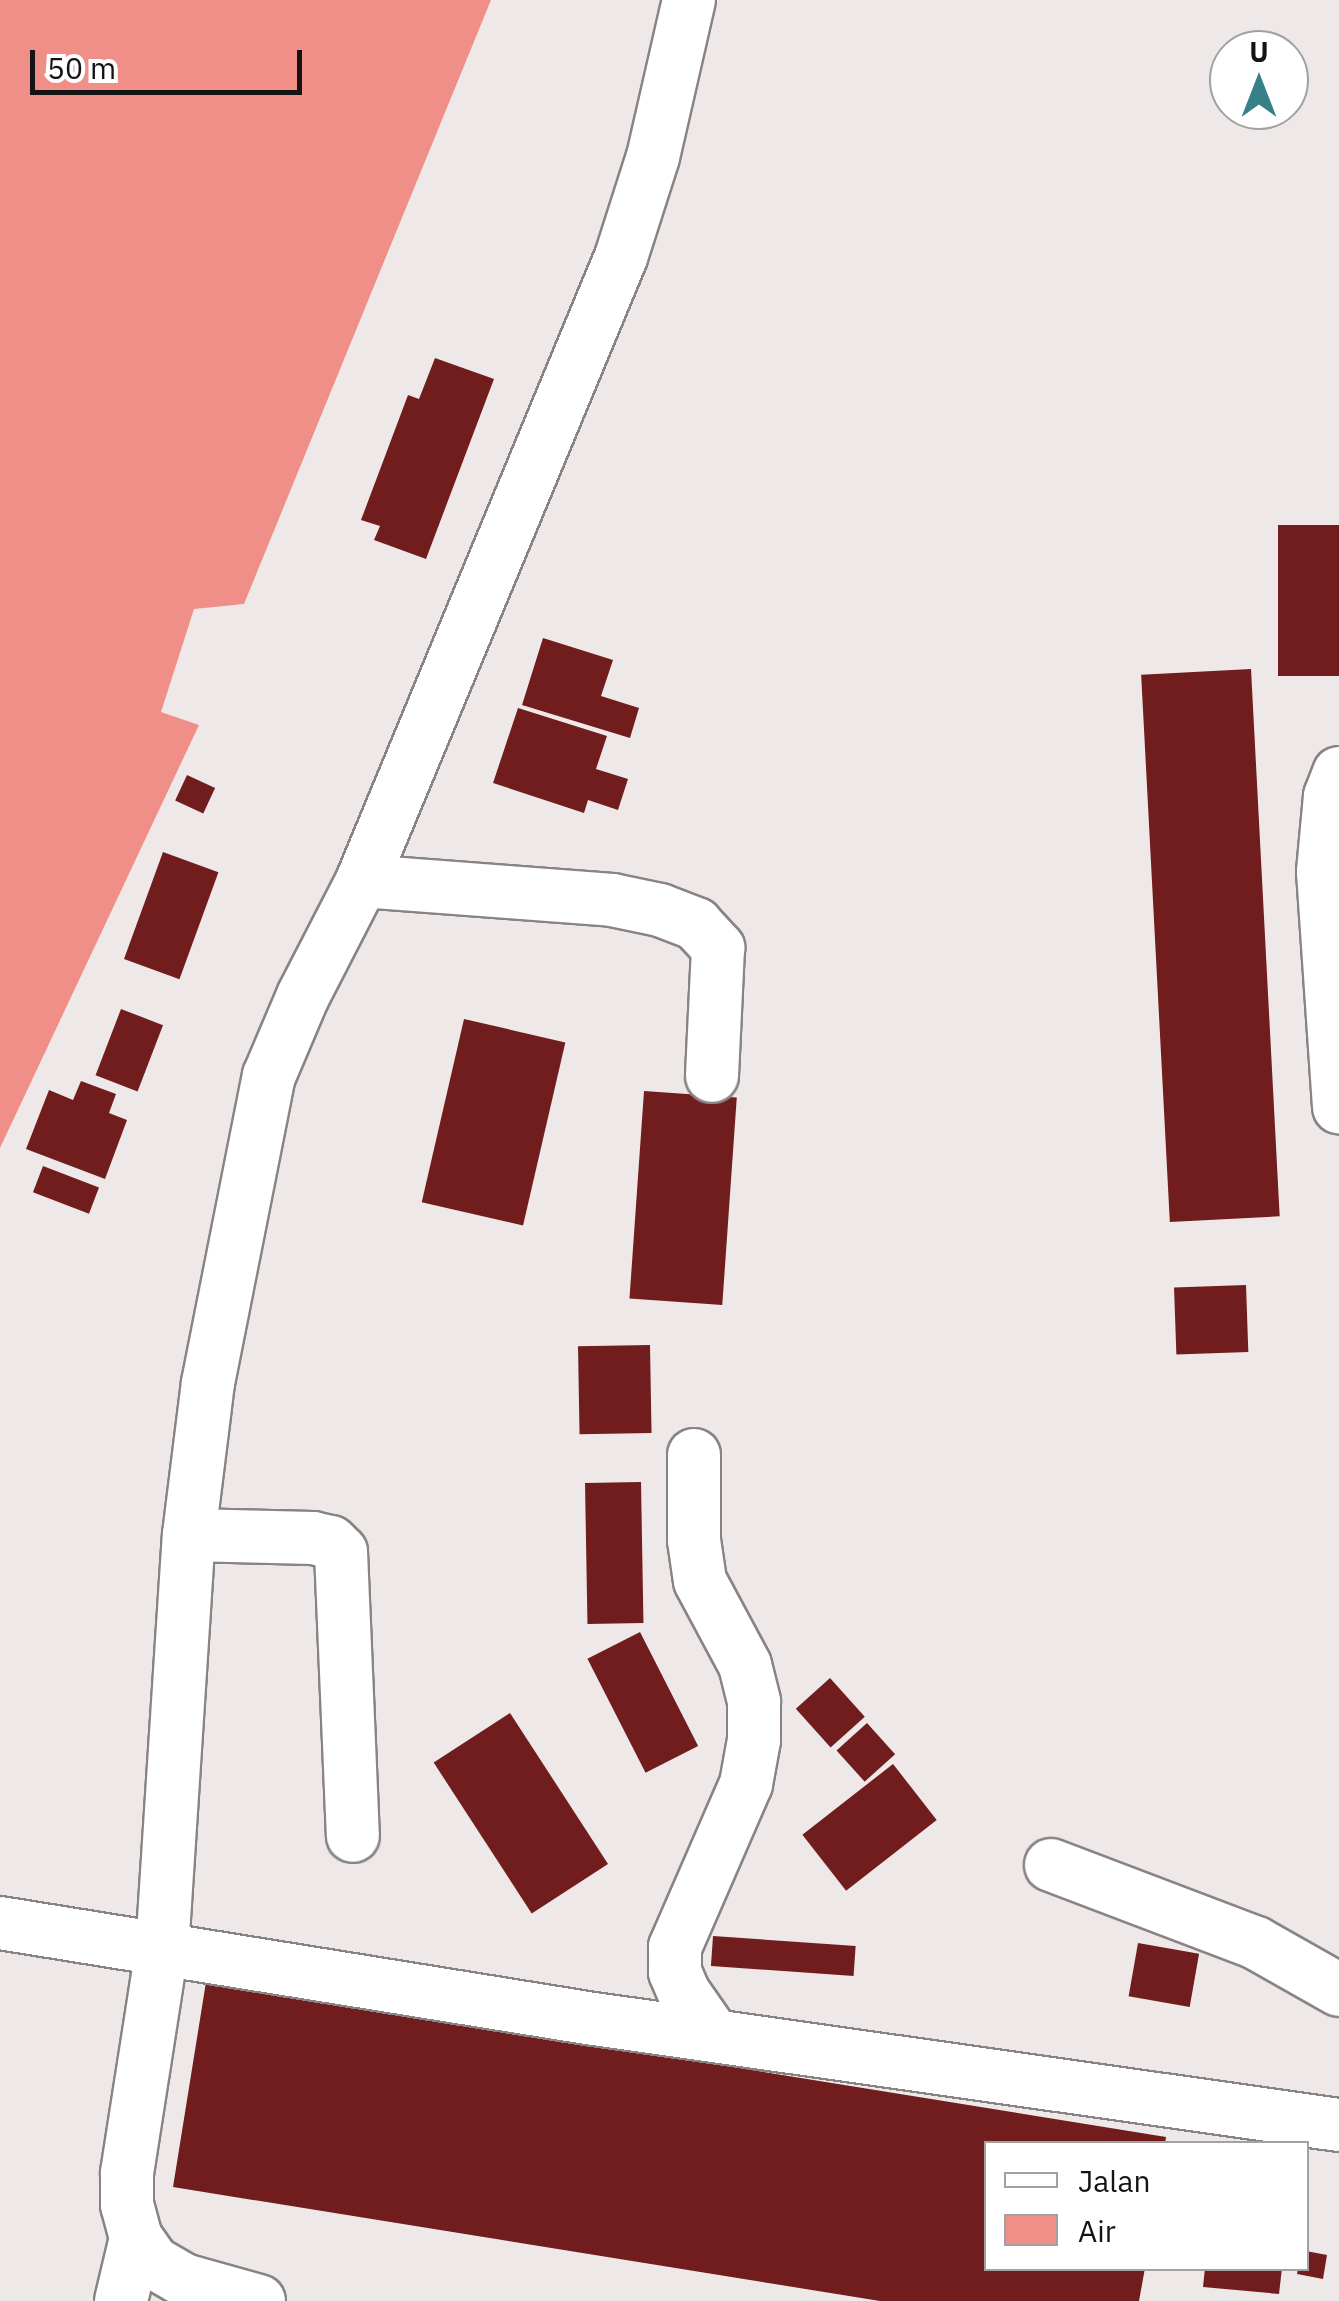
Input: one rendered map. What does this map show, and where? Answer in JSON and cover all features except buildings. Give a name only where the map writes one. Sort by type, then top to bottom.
[{"type":"lane","points":[[258,2301],[184,2280],[153,2262],[136,2238],[127,2205],[126,2174],[162,1950],[190,1535],[208,1384],[269,1076],[296,1011],[362,880],[621,257],[653,157],[690,0]]},
{"type":"lane","points":[[1339,772],[1330,796],[1323,872],[1339,1107]]},
{"type":"lane","points":[[362,880],[612,900],[660,910],[696,924],[718,948],[712,1076]]},
{"type":"lane","points":[[694,1455],[694,1540],[700,1581],[744,1664],[754,1702],[754,1740],[746,1784],[675,1947],[675,1972],[714,2036]]},
{"type":"lane","points":[[190,1535],[313,1538],[331,1542],[340,1552],[353,1836]]},
{"type":"lane","points":[[1050,1865],[1256,1943],[1339,1990]]},
{"type":"lane","points":[[0,1922],[714,2036],[1339,2125]]},
{"type":"lane","points":[[121,2301],[136,2238]]},
{"type":"water","points":[[0,0],[491,0],[244,604],[194,609],[161,712],[199,725],[0,1148]]}]
